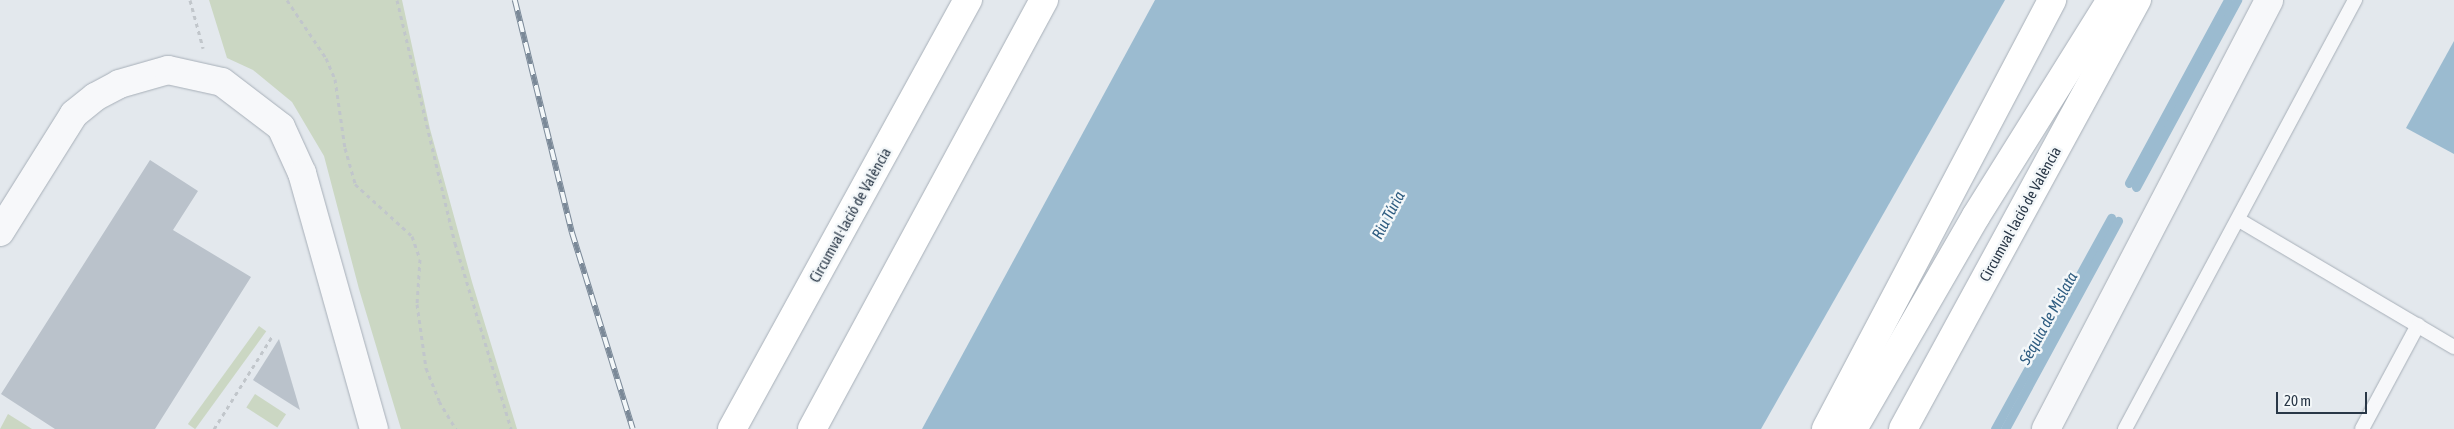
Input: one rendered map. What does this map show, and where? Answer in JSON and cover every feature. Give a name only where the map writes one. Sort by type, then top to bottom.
[{"type":"highway","name":"Circumval·lació de València","points":[[732,429],[968,0]]},
{"type":"highway","points":[[812,429],[1044,0]]},
{"type":"highway","points":[[1826,429],[2052,0]]},
{"type":"highway","points":[[1853,429],[1976,216],[2111,0]]},
{"type":"highway","name":"Circumval·lació de València","points":[[1903,429],[2137,0]]},
{"type":"street","points":[[2046,429],[2268,0]]},
{"type":"street","points":[[0,232],[74,114],[95,97],[119,84],[168,70],[222,82],[281,127],[302,172],[374,429]]},
{"type":"lane","points":[[2125,429],[2239,220],[2355,0]]},
{"type":"lane","points":[[2239,220],[2454,346]]},
{"type":"lane","points":[[2362,429],[2418,325]]},
{"type":"path","points":[[190,0],[205,52]]},
{"type":"path","points":[[287,0],[326,58],[335,79],[345,148],[355,184],[412,236],[420,259],[417,304],[426,368],[440,401],[456,429]]},
{"type":"path","points":[[398,0],[455,243],[511,429]]},
{"type":"path","points":[[214,429],[273,335]]},
{"type":"green space","points":[[209,0],[402,0],[430,129],[472,282],[517,429],[401,429],[359,289],[324,156],[292,102],[253,70],[227,58]]},
{"type":"green space","points":[[259,326],[266,331],[195,429],[188,424]]},
{"type":"green space","points":[[255,394],[286,414],[277,428],[246,407]]},
{"type":"green space","points":[[8,414],[32,429],[0,429]]},
{"type":"water","name":"Riu Túria","points":[[1155,0],[2005,0],[1761,429],[922,429]]},
{"type":"water","points":[[2454,41],[2454,154],[2406,128]]},
{"type":"building","points":[[150,160],[198,191],[173,230],[251,277],[155,429],[55,429],[1,394]]},
{"type":"building","points":[[279,339],[300,410],[253,380]]},
{"type":"waterway","points":[[2129,183],[2228,0]]},
{"type":"waterway","name":"Séquia de Mislata","points":[[2136,187],[2237,0]]},
{"type":"waterway","points":[[1995,429],[2111,218]]},
{"type":"waterway","name":"Séquia de Mislata","points":[[2005,429],[2118,221]]},
{"type":"railway","points":[[515,0],[572,232],[633,429]]}]
